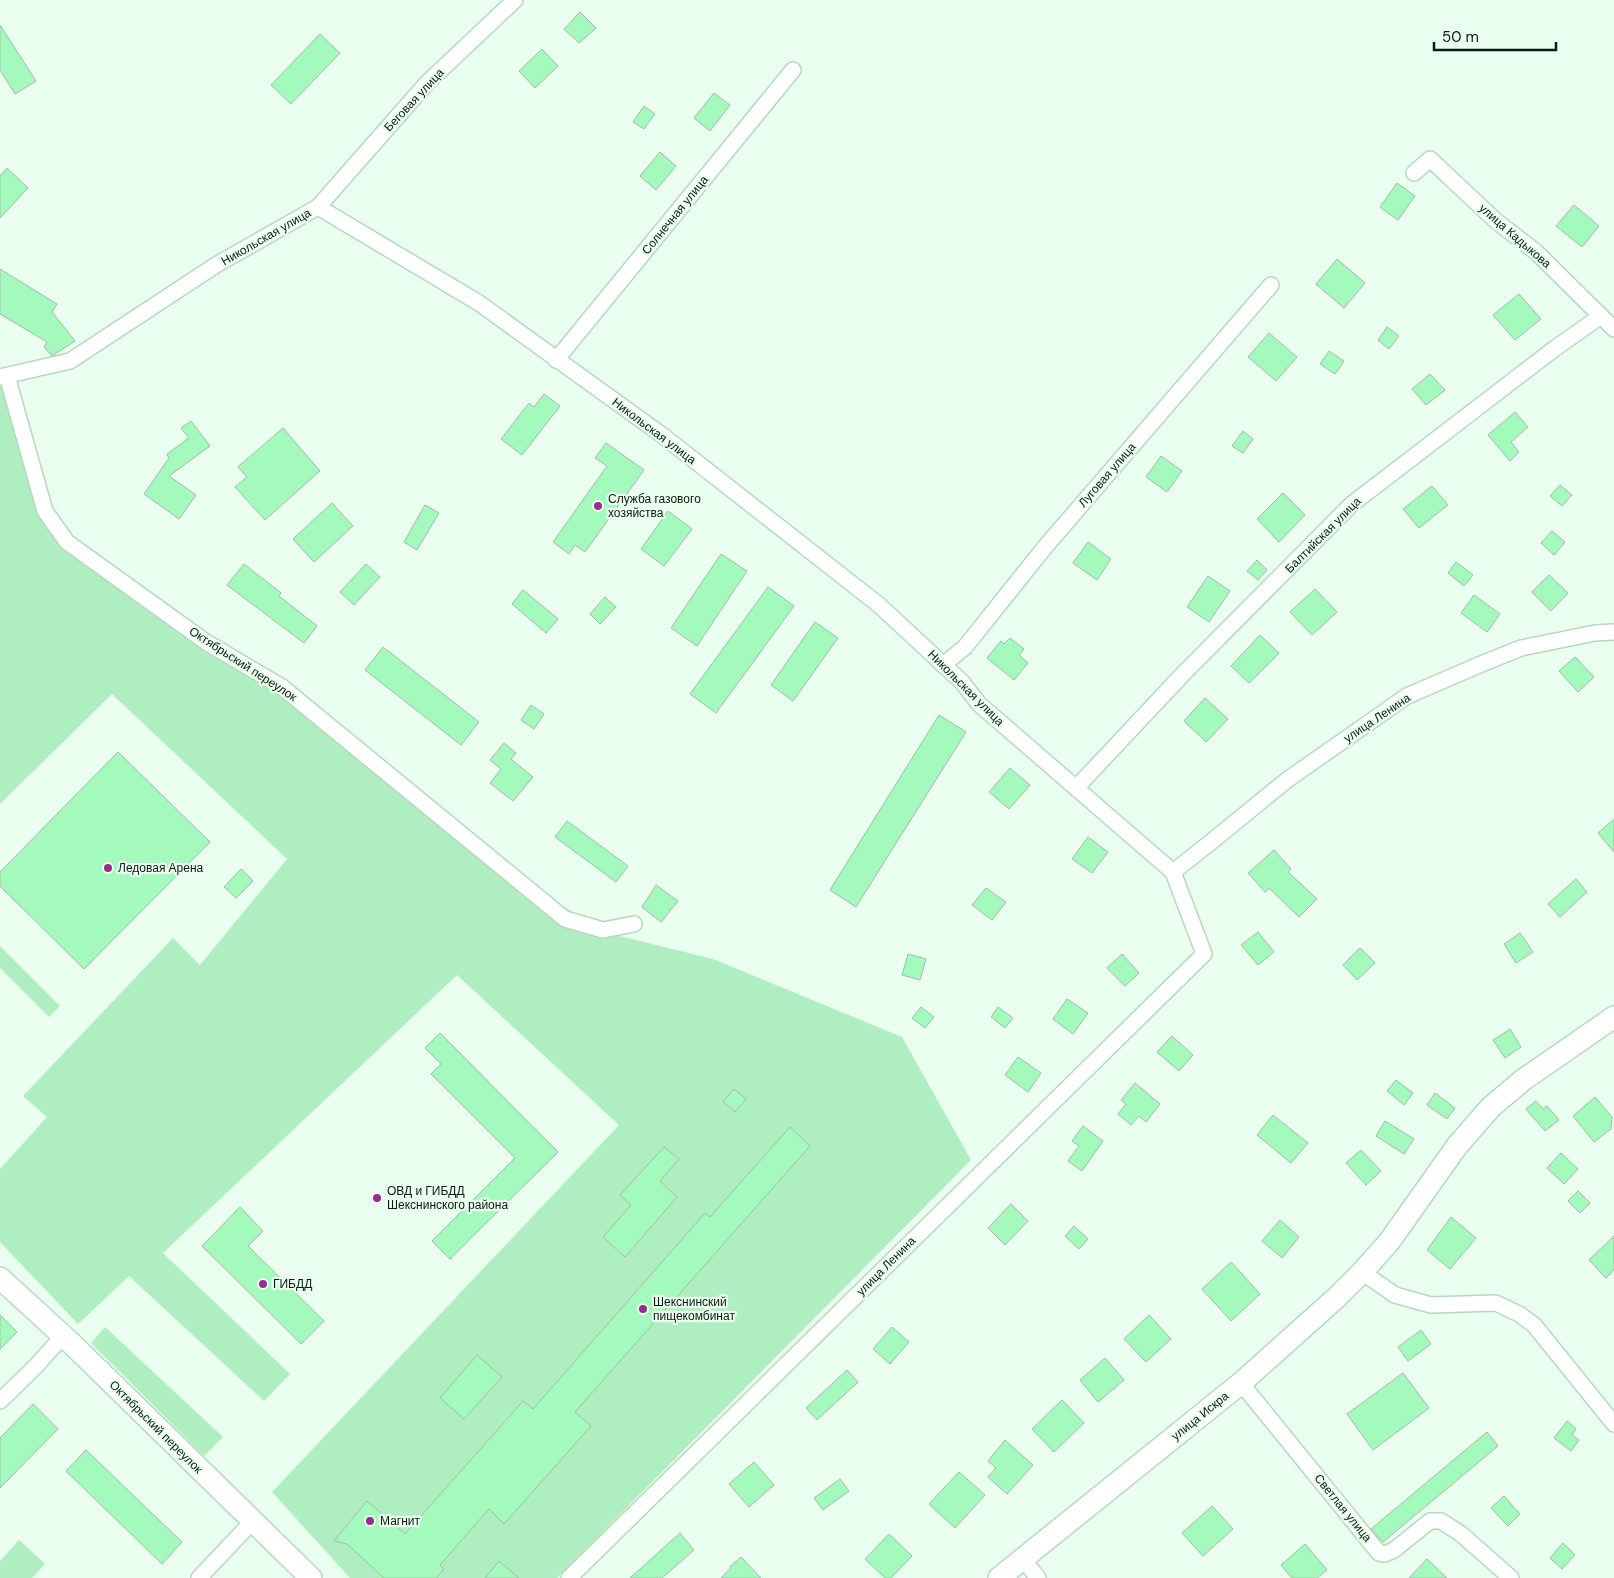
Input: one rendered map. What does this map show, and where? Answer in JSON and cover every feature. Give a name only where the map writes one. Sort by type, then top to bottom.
[{"type":"street","name":"Беговая улица","points":[[318,206],[427,83],[515,0]]},
{"type":"street","name":"Солнечная улица","points":[[556,360],[793,70]]},
{"type":"street","name":"улица Кадыкова","points":[[1414,173],[1430,159],[1496,221],[1536,252],[1614,329]]},
{"type":"street","name":"Никольская улица","points":[[4,376],[70,361],[216,266],[318,206],[479,304],[662,435],[879,605],[962,682],[979,704],[1173,872],[1204,954]]},
{"type":"street","name":"Луговая улица","points":[[943,665],[965,647],[1045,547],[1271,285]]},
{"type":"street","name":"Балтийская улица","points":[[1076,788],[1183,674],[1352,504],[1554,349],[1601,316]]},
{"type":"street","name":"Октябрьский переулок","points":[[4,376],[45,512],[66,542],[206,642],[282,687],[565,919],[603,930],[634,924]]},
{"type":"street","name":"улица Ленина","points":[[1173,872],[1287,780],[1407,696],[1479,664],[1521,648],[1594,633],[1614,632]]},
{"type":"street","name":"улица Ленина","points":[[569,1578],[1204,954]]},
{"type":"street","name":"улица Искра","points":[[999,1578],[1241,1383],[1336,1298],[1389,1242],[1457,1146],[1492,1107],[1523,1080],[1614,1016]]},
{"type":"street","points":[[1362,1272],[1395,1295],[1431,1305],[1496,1303],[1519,1314],[1534,1325],[1614,1424]]},
{"type":"street","name":"Октябрьский переулок","points":[[0,1278],[311,1578]]},
{"type":"street","points":[[0,1401],[35,1367],[62,1336]]},
{"type":"street","name":"Светлая улица","points":[[1241,1383],[1379,1552],[1386,1554],[1394,1550],[1430,1521],[1442,1521],[1461,1534],[1511,1578]]},
{"type":"street","points":[[199,1578],[252,1522]]},
{"type":"street","points":[[1023,1559],[1038,1578]]},
{"type":"green space","points":[[0,384],[9,384],[36,510],[61,543],[115,587],[174,627],[245,671],[297,708],[493,865],[603,930],[616,935],[713,959],[902,1037],[971,1160],[557,1578],[350,1578],[272,1492],[619,1125],[457,975],[163,1253],[290,1374],[264,1401],[129,1276],[78,1324],[0,1242],[0,1169],[47,1117],[23,1096],[173,938],[200,965],[287,859],[112,694],[0,804]]},
{"type":"green space","points":[[0,946],[60,1006],[49,1017],[0,968]]},
{"type":"green space","points":[[105,1327],[223,1437],[204,1456],[91,1343]]},
{"type":"green space","points":[[19,1540],[45,1564],[32,1578],[0,1578],[0,1561]]},
{"type":"building","points":[[580,12],[596,28],[579,43],[564,29]]},
{"type":"building","points":[[0,25],[36,81],[15,94],[0,70]]},
{"type":"building","points":[[320,34],[340,53],[291,104],[271,85]]},
{"type":"building","points":[[542,49],[558,66],[535,88],[519,71]]},
{"type":"building","points":[[714,93],[730,105],[710,131],[694,118]]},
{"type":"building","points":[[644,106],[655,114],[644,129],[633,122]]},
{"type":"building","points":[[660,152],[676,166],[656,190],[640,176]]},
{"type":"building","points":[[7,168],[28,188],[0,218],[0,176]]},
{"type":"building","points":[[1397,183],[1415,196],[1398,220],[1380,207]]},
{"type":"building","points":[[1574,205],[1599,226],[1582,247],[1556,226]]},
{"type":"building","points":[[1337,259],[1365,283],[1344,308],[1316,284]]},
{"type":"building","points":[[0,269],[57,304],[52,312],[75,341],[52,356],[44,347],[47,342],[0,314]]},
{"type":"building","points":[[1519,294],[1541,319],[1515,340],[1493,315]]},
{"type":"building","points":[[1387,327],[1399,336],[1389,349],[1378,340]]},
{"type":"building","points":[[1269,333],[1297,357],[1276,381],[1248,357]]},
{"type":"building","points":[[1329,351],[1344,361],[1335,374],[1320,364]]},
{"type":"building","points":[[1430,374],[1445,390],[1426,405],[1412,389]]},
{"type":"building","points":[[544,394],[560,406],[522,455],[501,439],[529,403],[534,407]]},
{"type":"building","points":[[1515,412],[1528,427],[1511,442],[1519,452],[1510,461],[1488,435]]},
{"type":"building","points":[[191,421],[210,446],[169,476],[196,495],[179,519],[144,494],[169,458],[167,454],[189,438],[181,428]]},
{"type":"building","points":[[283,428],[320,471],[265,520],[235,487],[247,477],[238,467]]},
{"type":"building","points":[[1243,431],[1253,439],[1243,453],[1232,446]]},
{"type":"building","name":"Служба газового хозяйства","points":[[606,443],[644,470],[585,552],[575,545],[569,554],[553,542],[607,466],[595,458]]},
{"type":"building","points":[[1161,456],[1182,471],[1167,492],[1146,477]]},
{"type":"building","points":[[1560,485],[1572,495],[1562,506],[1550,496]]},
{"type":"building","points":[[1432,486],[1448,505],[1419,528],[1403,509]]},
{"type":"building","points":[[1283,493],[1305,515],[1279,542],[1257,519]]},
{"type":"building","points":[[332,503],[353,526],[314,562],[293,539]]},
{"type":"building","points":[[425,505],[439,513],[417,550],[404,542]]},
{"type":"building","points":[[668,511],[692,529],[664,566],[641,549]]},
{"type":"building","points":[[1552,531],[1565,542],[1554,555],[1541,543]]},
{"type":"building","points":[[1088,542],[1111,559],[1097,580],[1073,563]]},
{"type":"building","points":[[721,554],[747,571],[697,646],[671,628]]},
{"type":"building","points":[[1257,560],[1267,570],[1258,580],[1247,571]]},
{"type":"building","points":[[1456,562],[1473,575],[1464,586],[1448,573]]},
{"type":"building","points":[[244,564],[281,593],[279,596],[317,626],[304,643],[227,585]]},
{"type":"building","points":[[366,564],[380,577],[354,605],[340,592]]},
{"type":"building","points":[[1549,575],[1568,593],[1551,611],[1532,592]]},
{"type":"building","points":[[1208,576],[1230,591],[1209,622],[1187,607]]},
{"type":"building","points":[[768,587],[794,606],[716,713],[690,694]]},
{"type":"building","points":[[1315,589],[1337,612],[1312,635],[1290,612]]},
{"type":"building","points":[[523,590],[558,619],[546,633],[512,604]]},
{"type":"building","points":[[1474,595],[1500,614],[1487,632],[1461,613]]},
{"type":"building","points":[[605,597],[616,607],[600,624],[590,614]]},
{"type":"building","points":[[815,622],[838,638],[793,701],[771,685]]},
{"type":"building","points":[[1260,635],[1279,653],[1249,683],[1231,666]]},
{"type":"building","points":[[1010,638],[1024,649],[1019,655],[1028,663],[1014,680],[987,658],[1001,641],[1004,644]]},
{"type":"building","points":[[383,647],[479,722],[461,745],[365,670]]},
{"type":"building","points":[[1575,657],[1594,677],[1578,692],[1559,671]]},
{"type":"building","points":[[1205,698],[1228,719],[1206,742],[1184,721]]},
{"type":"building","points":[[531,705],[544,714],[534,729],[521,720]]},
{"type":"building","points":[[939,715],[966,732],[856,907],[830,890]]},
{"type":"building","points":[[504,743],[516,753],[511,759],[533,777],[513,801],[490,783],[501,769],[490,760]]},
{"type":"building","name":"Ледовая Арена","points":[[118,752],[210,842],[84,969],[0,886],[0,872]]},
{"type":"building","points":[[1010,768],[1030,785],[1009,809],[989,792]]},
{"type":"building","points":[[1614,819],[1614,852],[1598,833]]},
{"type":"building","points":[[567,821],[628,866],[616,882],[555,837]]},
{"type":"building","points":[[1088,837],[1108,852],[1092,873],[1072,859]]},
{"type":"building","points":[[1274,850],[1291,869],[1288,872],[1317,899],[1299,917],[1269,888],[1265,892],[1248,873]]},
{"type":"building","points":[[241,869],[253,881],[236,898],[224,887]]},
{"type":"building","points":[[1576,879],[1587,892],[1560,917],[1548,904]]},
{"type":"building","points":[[656,885],[678,901],[661,922],[642,907]]},
{"type":"building","points":[[986,888],[1006,902],[992,920],[972,905]]},
{"type":"building","points":[[1258,932],[1274,952],[1258,965],[1241,945]]},
{"type":"building","points":[[1520,933],[1533,952],[1516,963],[1504,944]]},
{"type":"building","points":[[1360,948],[1375,963],[1357,980],[1343,965]]},
{"type":"building","points":[[908,954],[926,959],[920,980],[902,975]]},
{"type":"building","points":[[1122,954],[1139,973],[1125,986],[1107,968]]},
{"type":"building","points":[[1067,999],[1088,1013],[1073,1034],[1053,1019]]},
{"type":"building","points":[[921,1007],[934,1017],[925,1028],[912,1018]]},
{"type":"building","points":[[998,1007],[1013,1018],[1005,1028],[991,1017]]},
{"type":"building","points":[[1510,1029],[1521,1047],[1505,1058],[1493,1040]]},
{"type":"building","points":[[440,1033],[558,1152],[450,1259],[432,1241],[515,1158],[431,1074],[441,1064],[425,1048]]},
{"type":"building","points":[[1172,1036],[1193,1055],[1179,1071],[1157,1052]]},
{"type":"building","points":[[1018,1057],[1041,1073],[1028,1092],[1005,1075]]},
{"type":"building","points":[[1396,1080],[1413,1093],[1404,1105],[1387,1091]]},
{"type":"building","points":[[1135,1083],[1160,1104],[1146,1122],[1139,1116],[1131,1125],[1118,1114],[1126,1104],[1121,1100]]},
{"type":"building","points":[[734,1089],[746,1099],[735,1112],[723,1102]]},
{"type":"building","points":[[1435,1093],[1455,1108],[1447,1119],[1427,1105]]},
{"type":"building","points":[[1595,1097],[1612,1117],[1611,1129],[1594,1142],[1573,1116]]},
{"type":"building","points":[[1536,1101],[1543,1109],[1547,1106],[1559,1120],[1545,1131],[1526,1109]]},
{"type":"building","points":[[1273,1115],[1308,1143],[1291,1163],[1257,1135]]},
{"type":"building","points":[[1385,1121],[1414,1139],[1404,1154],[1376,1136]]},
{"type":"building","points":[[1083,1126],[1103,1141],[1082,1171],[1068,1161],[1079,1146],[1072,1141]]},
{"type":"building","name":"Шекснинский пищекомбинат","points":[[790,1127],[810,1146],[575,1412],[591,1426],[504,1524],[489,1509],[440,1565],[444,1569],[437,1578],[384,1578],[347,1544],[334,1541],[367,1501],[405,1534],[523,1401],[533,1409],[705,1213],[710,1217]]},
{"type":"building","points":[[664,1147],[679,1159],[660,1181],[677,1197],[625,1257],[603,1237],[631,1205],[620,1195]]},
{"type":"building","points":[[1361,1150],[1381,1171],[1366,1185],[1346,1163]]},
{"type":"building","points":[[1561,1153],[1578,1169],[1564,1184],[1547,1168]]},
{"type":"building","points":[[1578,1191],[1590,1203],[1580,1213],[1568,1201]]},
{"type":"building","points":[[1011,1204],[1028,1221],[1005,1245],[988,1228]]},
{"type":"building","name":"ГИБДД","points":[[240,1207],[263,1231],[248,1246],[324,1321],[301,1344],[202,1246]]},
{"type":"building","points":[[1451,1217],[1476,1238],[1450,1269],[1427,1250]]},
{"type":"building","points":[[1280,1220],[1299,1237],[1282,1258],[1262,1241]]},
{"type":"building","points":[[1074,1226],[1088,1239],[1079,1249],[1065,1236]]},
{"type":"building","points":[[1614,1236],[1614,1270],[1606,1278],[1589,1260]]},
{"type":"building","points":[[1231,1262],[1260,1294],[1231,1321],[1202,1289]]},
{"type":"building","points":[[0,1315],[17,1332],[0,1349]]},
{"type":"building","points":[[1149,1315],[1171,1339],[1146,1362],[1124,1339]]},
{"type":"building","points":[[892,1327],[909,1342],[890,1364],[873,1349]]},
{"type":"building","points":[[1421,1330],[1431,1344],[1408,1361],[1398,1347]]},
{"type":"building","points":[[477,1355],[502,1377],[464,1419],[440,1398]]},
{"type":"building","points":[[1105,1358],[1124,1380],[1098,1402],[1080,1380]]},
{"type":"building","points":[[847,1370],[858,1382],[817,1420],[806,1408]]},
{"type":"building","points":[[1403,1373],[1429,1408],[1373,1450],[1347,1414]]},
{"type":"building","points":[[1062,1400],[1084,1423],[1054,1452],[1032,1429]]},
{"type":"building","points":[[33,1404],[58,1429],[0,1488],[0,1438]]},
{"type":"building","points":[[1567,1421],[1576,1429],[1572,1435],[1579,1440],[1571,1451],[1554,1438]]},
{"type":"building","points":[[1487,1432],[1498,1446],[1383,1542],[1371,1529]]},
{"type":"building","points":[[1005,1440],[1033,1465],[1007,1494],[988,1477],[996,1468],[988,1461]]},
{"type":"building","points":[[86,1450],[182,1542],[162,1564],[66,1471]]},
{"type":"building","points":[[754,1462],[774,1485],[749,1507],[729,1484]]},
{"type":"building","points":[[959,1472],[985,1495],[955,1528],[929,1504]]},
{"type":"building","points":[[840,1479],[849,1491],[823,1510],[814,1498]]},
{"type":"building","points":[[1504,1496],[1520,1514],[1508,1526],[1491,1508]]},
{"type":"building","points":[[1212,1506],[1233,1529],[1203,1556],[1182,1533]]},
{"type":"building","points":[[680,1533],[694,1550],[662,1578],[630,1578]]},
{"type":"building","points":[[889,1534],[912,1556],[891,1578],[885,1578],[865,1559]]},
{"type":"building","points":[[1563,1543],[1575,1555],[1562,1569],[1550,1558]]},
{"type":"building","points":[[1305,1544],[1327,1570],[1317,1578],[1292,1578],[1281,1565]]},
{"type":"building","points":[[741,1557],[761,1578],[721,1578],[730,1567]]},
{"type":"building","points":[[1427,1559],[1447,1578],[1409,1578]]},
{"type":"building","points":[[499,1561],[519,1578],[485,1578]]},
{"type":"place","name":"Служба газового хозяйства","points":[[598,506]]},
{"type":"place","name":"Ледовая Арена","points":[[108,868]]},
{"type":"place","name":"ОВД и ГИБДД Шекснинского района","points":[[377,1198]]},
{"type":"place","name":"ГИБДД","points":[[263,1284]]},
{"type":"place","name":"Шекснинский пищекомбинат","points":[[643,1309]]},
{"type":"place","name":"Магнит","points":[[370,1521]]}]
